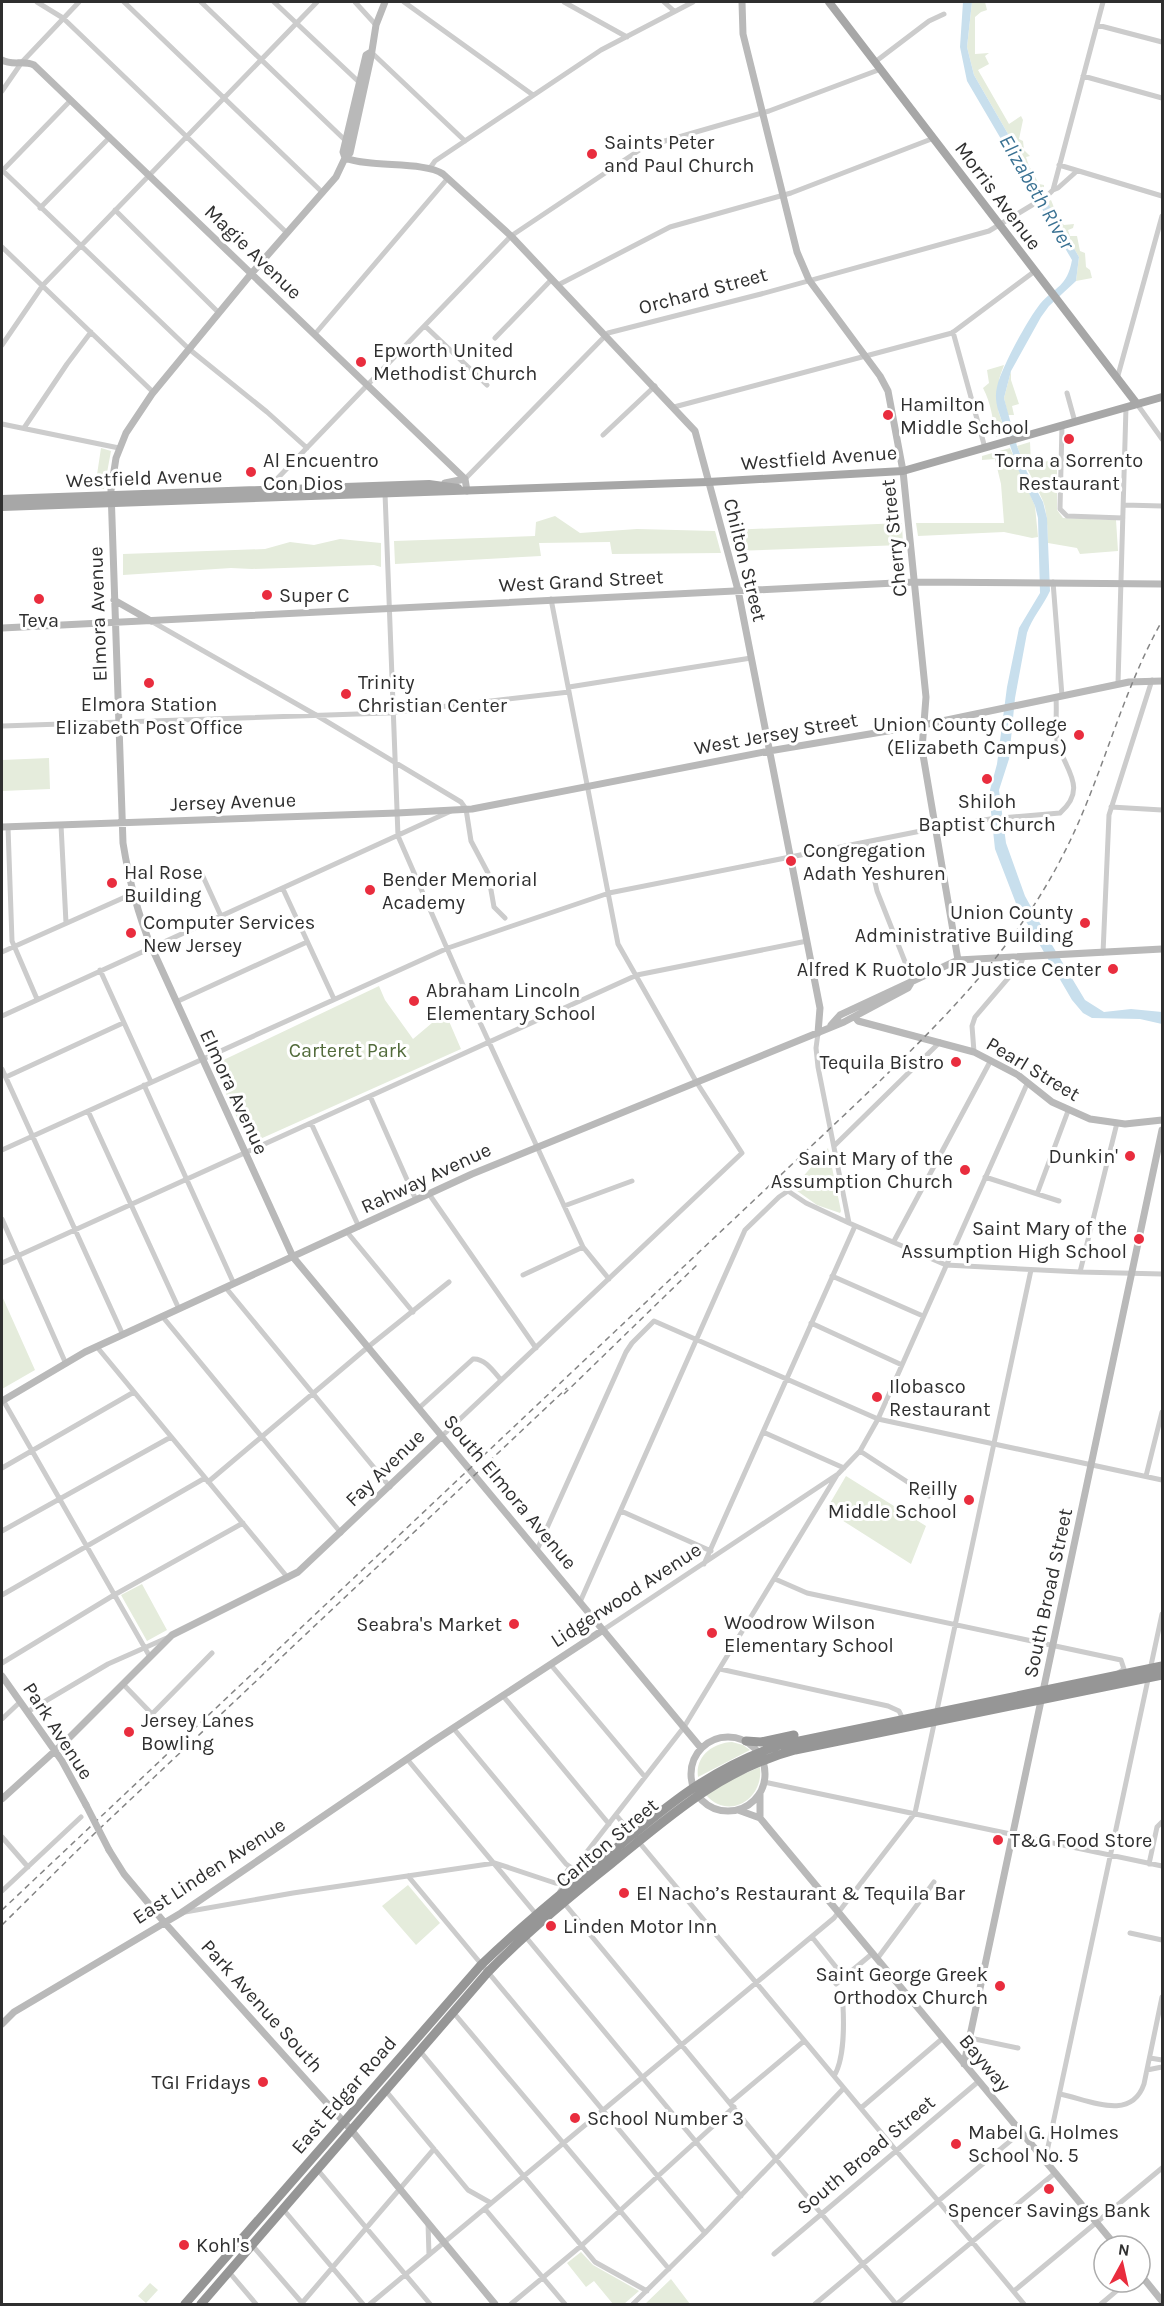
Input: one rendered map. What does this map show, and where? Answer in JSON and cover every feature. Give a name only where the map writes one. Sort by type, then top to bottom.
[{"type":"highway","points":[[761,1756],[936,1717],[1150,1674],[1162,1666]]},
{"type":"highway","points":[[1043,1696],[1105,1679],[1150,1674],[1162,1675]]},
{"type":"highway","points":[[761,1756],[816,1736],[903,1719],[936,1717]]},
{"type":"highway","points":[[746,1741],[763,1742],[802,1733],[816,1736]]},
{"type":"highway","name":"Carlton Street","points":[[485,1968],[525,1936],[559,1901],[695,1790],[734,1773],[761,1756]]},
{"type":"highway","points":[[559,1901],[569,1884],[635,1838]]},
{"type":"highway","name":"East Edgar Road","points":[[185,2304],[345,2122],[485,1968],[536,1914],[559,1901]]},
{"type":"highway","name":"East Edgar Road","points":[[201,2304],[453,2012],[485,1968]]},
{"type":"main road","name":"Morris Avenue","points":[[830,2],[1137,404]]},
{"type":"main road","name":"Westfield Avenue","points":[[2,499],[19,502],[385,489],[467,491],[708,482],[903,471],[1162,397]]},
{"type":"main road","name":"Westfield Avenue","points":[[385,489],[429,484],[446,485],[467,491]]},
{"type":"main road","name":"Westfield Avenue","points":[[2,507],[19,502]]},
{"type":"street","points":[[37,2],[63,18],[287,234]]},
{"type":"street","points":[[2,91],[22,62],[79,2]]},
{"type":"street","points":[[124,2],[323,193]]},
{"type":"street","points":[[201,2],[346,141]]},
{"type":"street","points":[[274,2],[360,83]]},
{"type":"street","points":[[2,345],[43,285],[317,2]]},
{"type":"street","points":[[355,2],[376,25]]},
{"type":"street","points":[[345,158],[343,152],[366,55],[371,52],[376,25],[385,2]]},
{"type":"street","points":[[404,2],[533,95]]},
{"type":"street","points":[[564,2],[627,37]]},
{"type":"street","points":[[664,2],[674,10]]},
{"type":"street","points":[[430,168],[435,161],[601,50],[693,2]]},
{"type":"street","name":"Cherry Street","points":[[742,2],[743,34],[798,252],[810,280],[865,355],[888,391],[903,471],[915,582],[926,698],[922,749],[958,960]]},
{"type":"street","points":[[1053,190],[1103,2]]},
{"type":"street","points":[[270,494],[272,484],[511,236],[644,147],[762,113],[878,65],[929,21],[944,14]]},
{"type":"street","points":[[1097,25],[1162,42]]},
{"type":"street","points":[[371,52],[465,141]]},
{"type":"street","name":"Elmora Avenue","points":[[293,1257],[201,1059],[151,946],[132,894],[123,843],[111,499],[113,470],[133,420],[153,392],[251,274],[323,193],[336,177],[350,153],[371,52]]},
{"type":"street","name":"Magie Avenue","points":[[2,60],[34,65],[465,479]]},
{"type":"street","points":[[1083,76],[1162,98]]},
{"type":"street","points":[[71,100],[2,170],[189,349],[307,447]]},
{"type":"street","points":[[40,208],[110,137]]},
{"type":"street","points":[[558,285],[670,227],[784,195],[838,177],[934,138]]},
{"type":"street","name":"Chilton Street","points":[[345,158],[364,164],[430,168],[448,178],[489,213],[655,386],[695,431],[738,590],[820,1008],[829,1027]]},
{"type":"street","points":[[1059,165],[1076,173],[1162,196]]},
{"type":"street","name":"Orchard Street","points":[[605,334],[810,280],[1000,226],[1047,196],[1076,173]]},
{"type":"street","points":[[315,334],[448,178]]},
{"type":"street","points":[[115,210],[219,313]]},
{"type":"street","points":[[1117,378],[1162,216]]},
{"type":"street","points":[[2,247],[153,392]]},
{"type":"street","points":[[674,407],[953,332],[1035,272]]},
{"type":"street","points":[[495,338],[552,279]]},
{"type":"street","points":[[425,326],[487,385]]},
{"type":"street","points":[[24,428],[91,332]]},
{"type":"street","points":[[953,332],[985,448]]},
{"type":"street","points":[[429,484],[453,483],[465,479],[605,334]]},
{"type":"street","points":[[603,435],[655,386]]},
{"type":"street","points":[[1067,393],[1075,422]]},
{"type":"street","name":"Morris Avenue","points":[[1137,404],[1162,439]]},
{"type":"street","points":[[1118,684],[1126,407]]},
{"type":"street","points":[[2,424],[120,448]]},
{"type":"street","points":[[1062,425],[1060,508],[1067,516],[1123,518]]},
{"type":"street","points":[[465,479],[467,491]]},
{"type":"street","points":[[385,489],[398,836],[536,1147],[583,1247],[609,1279]]},
{"type":"street","points":[[1124,504],[1162,506]]},
{"type":"street","name":"West Grand Street","points":[[2,628],[915,582],[1162,584]]},
{"type":"street","points":[[2,1150],[448,948],[609,893],[936,828],[1003,817],[1062,812],[1071,802],[1073,785],[1070,768],[1061,755],[1057,738],[1059,697],[1051,582]]},
{"type":"street","points":[[551,599],[618,944],[697,1083]]},
{"type":"street","points":[[114,600],[316,715],[464,804],[471,841],[488,873],[494,908],[505,918]]},
{"type":"street","points":[[2,726],[394,712],[569,690],[751,658]]},
{"type":"street","points":[[1103,953],[1111,807],[1152,680]]},
{"type":"street","name":"West Jersey Street","points":[[466,809],[1003,709],[1118,684],[1162,681]]},
{"type":"street","points":[[1111,807],[1162,810]]},
{"type":"street","name":"Jersey Avenue","points":[[5,827],[466,809]]},
{"type":"street","points":[[2,1016],[151,946],[283,889],[452,811]]},
{"type":"street","points":[[61,825],[66,923]]},
{"type":"street","points":[[5,827],[14,947],[37,999]]},
{"type":"street","points":[[866,842],[877,891],[912,983]]},
{"type":"street","points":[[200,870],[221,916]]},
{"type":"street","points":[[283,889],[334,999]]},
{"type":"street","points":[[2,952],[132,894]]},
{"type":"street","points":[[2,1263],[637,975],[807,941]]},
{"type":"street","points":[[176,1002],[307,942]]},
{"type":"street","name":"Rahway Avenue","points":[[829,1027],[840,1015],[958,960],[1162,949]]},
{"type":"street","points":[[974,1052],[972,1026],[975,1017],[1023,958]]},
{"type":"street","points":[[100,970],[151,1082]]},
{"type":"street","name":"Rahway Avenue","points":[[2,1400],[97,1347],[162,1316],[536,1147],[855,1017],[908,988],[912,983]]},
{"type":"street","points":[[855,1017],[856,1012],[875,998]]},
{"type":"street","name":"Chilton Street","points":[[818,1033],[820,1008]]},
{"type":"street","name":"Pearl Street","points":[[855,1017],[858,1021],[974,1052],[1018,1075],[1027,1084],[1068,1111],[1090,1119],[1117,1123],[1148,1123],[1162,1120]]},
{"type":"street","points":[[5,1080],[123,1023]]},
{"type":"street","points":[[704,1564],[832,1276],[852,1224],[818,1066],[818,1033]]},
{"type":"street","points":[[834,1146],[940,1042]]},
{"type":"street","points":[[894,1242],[991,1060]]},
{"type":"street","points":[[2,1069],[5,1080],[123,1335]]},
{"type":"street","name":"Fay Avenue","points":[[27,1712],[108,1664],[298,1572],[390,1487],[742,1153],[697,1083]]},
{"type":"street","points":[[555,1883],[572,1869],[684,1727],[838,1474],[860,1451],[878,1419],[1027,1084]]},
{"type":"street","points":[[144,1085],[230,1286],[390,1487]]},
{"type":"street","points":[[370,1096],[416,1200]]},
{"type":"street","points":[[88,1111],[179,1310]]},
{"type":"street","points":[[1037,1194],[1068,1111]]},
{"type":"street","points":[[311,1123],[359,1227]]},
{"type":"street","points":[[1080,1272],[1117,1123]]},
{"type":"street","name":"South Broad Street","points":[[964,2064],[1162,1130]]},
{"type":"street","points":[[985,1177],[1059,1201]]},
{"type":"street","points":[[564,1206],[632,1181]]},
{"type":"street","points":[[580,1602],[745,1230],[785,1192],[791,1192],[806,1203],[946,1265],[1162,1274]]},
{"type":"street","points":[[429,1194],[536,1348]]},
{"type":"street","points":[[2,1219],[66,1364]]},
{"type":"street","points":[[347,1232],[413,1312]]},
{"type":"street","points":[[523,1275],[583,1247]]},
{"type":"street","name":"South Elmora Avenue","points":[[293,1257],[701,1748]]},
{"type":"street","points":[[370,2304],[839,1913],[915,1813],[1032,1270]]},
{"type":"street","points":[[832,1276],[923,1316]]},
{"type":"street","points":[[2,1595],[207,1480],[449,1282]]},
{"type":"street","points":[[162,1316],[341,1533]]},
{"type":"street","points":[[537,1551],[626,1352],[632,1342],[654,1321],[878,1419],[1162,1480]]},
{"type":"street","points":[[811,1323],[902,1365]]},
{"type":"street","points":[[97,1347],[288,1578]]},
{"type":"street","points":[[419,1408],[473,1359],[477,1358],[485,1363],[501,1380]]},
{"type":"street","points":[[2,1468],[134,1392]]},
{"type":"street","points":[[2,1400],[60,1497],[150,1657]]},
{"type":"street","points":[[1146,1476],[1162,1412]]},
{"type":"street","points":[[763,1432],[844,1468]]},
{"type":"street","points":[[2,1531],[171,1437]]},
{"type":"street","points":[[860,1451],[929,1496]]},
{"type":"street","name":"Lidgerwood Avenue","points":[[432,1742],[838,1474]]},
{"type":"street","points":[[621,1511],[718,1554]]},
{"type":"street","points":[[2,1663],[114,1594],[243,1523]]},
{"type":"street","points":[[775,1580],[807,1593],[1121,1660],[1123,1670],[1105,1679]]},
{"type":"street","points":[[1045,2161],[1162,1614]]},
{"type":"street","points":[[2,1798],[172,1635]]},
{"type":"street","points":[[123,1684],[153,1713],[212,1653]]},
{"type":"street","points":[[551,1665],[645,1777]]},
{"type":"street","points":[[720,1669],[888,1706],[899,1711],[903,1719]]},
{"type":"street","name":"Park Avenue","points":[[2,1676],[54,1750],[86,1805]]},
{"type":"street","points":[[503,1696],[609,1824]]},
{"type":"street","points":[[2,1719],[20,1701]]},
{"type":"street","points":[[454,1729],[572,1869],[579,1873],[589,1871]]},
{"type":"street","points":[[734,1737],[746,1741],[761,1756],[764,1782],[760,1793],[750,1805],[738,1810],[726,1811],[714,1808],[703,1801],[695,1790],[690,1776],[691,1764],[701,1748],[713,1740],[734,1737]]},
{"type":"street","name":"East Linden Avenue","points":[[2,2024],[14,2012],[181,1913],[432,1742]]},
{"type":"street","points":[[407,1759],[536,1914]]},
{"type":"street","points":[[764,1782],[1162,1866]]},
{"type":"street","points":[[738,1810],[760,1818],[760,1793]]},
{"type":"street","name":"Park Avenue South","points":[[86,1805],[124,1874],[164,1922],[345,2122],[495,2304]]},
{"type":"street","points":[[616,1815],[1024,2304]]},
{"type":"street","points":[[2,1892],[81,1816]]},
{"type":"street","name":"Bayway","points":[[760,1818],[1106,2234]]},
{"type":"street","points":[[1149,1864],[1157,1827],[1162,1822]]},
{"type":"street","points":[[2,1837],[28,1867]]},
{"type":"street","points":[[181,1913],[293,1892],[495,1863],[555,1883],[569,1884],[572,1869]]},
{"type":"street","points":[[408,1876],[705,2233]]},
{"type":"street","points":[[836,1984],[875,1956],[934,1882]]},
{"type":"street","points":[[555,1883],[559,1901],[681,2044],[896,2304],[1055,2172]]},
{"type":"street","points":[[1130,1933],[1162,1940]]},
{"type":"street","points":[[525,1936],[741,2196]]},
{"type":"street","points":[[812,1937],[844,1977]]},
{"type":"street","points":[[1060,2094],[1112,2106],[1128,2105],[1140,2095],[1162,1997]]},
{"type":"street","points":[[834,2076],[839,2068],[843,2006]]},
{"type":"street","points":[[453,2012],[669,2269]]},
{"type":"street","points":[[861,2108],[943,2038]]},
{"type":"street","points":[[970,2038],[1018,2048]]},
{"type":"street","points":[[511,2304],[620,2211],[732,2105],[804,2041]]},
{"type":"street","points":[[419,2050],[597,2264],[647,2291]]},
{"type":"street","points":[[1150,2058],[1162,2060]]},
{"type":"street","points":[[1147,2070],[1162,2067]]},
{"type":"street","name":"South Broad Street","points":[[774,2254],[979,2081]]},
{"type":"street","points":[[633,2304],[705,2233],[844,2088]]},
{"type":"street","points":[[386,2091],[468,2190],[491,2204]]},
{"type":"street","points":[[815,2304],[1021,2132]]},
{"type":"street","points":[[252,2245],[302,2304],[434,2149]]},
{"type":"street","points":[[317,2169],[430,2304]]},
{"type":"street","points":[[1014,2291],[1162,2171]]},
{"type":"street","points":[[283,2209],[363,2304]]},
{"type":"street","points":[[485,2209],[565,2304]]},
{"type":"street","points":[[428,2223],[429,2255]]},
{"type":"street","points":[[229,2272],[256,2304]]},
{"type":"street","points":[[1152,2289],[1162,2301]]},
{"type":"street","points":[[1101,2304],[1113,2294]]},
{"type":"green space","points":[[972,2],[985,2],[987,10],[975,17],[975,54],[989,53],[985,56],[989,64],[978,70],[1009,124],[1021,116],[1023,120],[1019,139],[1023,141],[1024,150],[1030,156],[1026,157],[1029,166],[1039,184],[1044,185],[1041,191],[974,75],[967,47]]},
{"type":"green space","points":[[1051,200],[1059,220],[1064,225],[1074,224],[1073,228],[1068,230],[1070,236],[1077,236],[1080,251],[1085,253],[1086,267],[1090,270],[1092,278],[1076,281],[1079,257],[1047,202]]},
{"type":"green space","points":[[1004,365],[999,379],[998,410],[1006,434],[996,437],[990,406],[983,388],[989,383],[987,370]]},
{"type":"green space","points":[[1011,371],[1011,380],[1019,404],[1012,406],[1014,415],[1008,415],[1004,398]]},
{"type":"green space","points":[[1030,442],[1031,462],[1057,461],[1057,510],[1063,518],[1116,520],[1118,551],[1080,554],[1077,548],[1048,543],[1047,517],[1043,501],[1017,446]]},
{"type":"green space","points":[[101,448],[111,451],[104,489],[95,488]]},
{"type":"green space","points":[[1010,448],[1035,506],[1038,537],[1032,538],[1004,532],[918,536],[916,523],[1004,523],[1001,484],[995,459],[982,460],[982,456]]},
{"type":"green space","points":[[555,516],[580,533],[637,529],[715,531],[721,553],[612,554],[610,542],[539,543],[541,556],[395,564],[394,541],[535,536],[536,522]]},
{"type":"green space","points":[[902,523],[903,545],[733,551],[729,530]]},
{"type":"green space","points":[[340,539],[381,543],[381,567],[374,565],[231,568],[123,575],[123,554],[265,549],[290,542],[314,545]]},
{"type":"green space","points":[[49,758],[50,789],[2,791],[2,760]]},
{"type":"green space","name":"Carteret Park","points":[[379,986],[385,1000],[413,1039],[445,1012],[461,1049],[249,1144],[213,1065]]},
{"type":"green space","points":[[828,1148],[840,1213],[817,1205],[793,1188]]},
{"type":"green space","points":[[2,1296],[35,1370],[2,1389]]},
{"type":"green space","points":[[846,1476],[926,1526],[911,1564],[826,1510]]},
{"type":"green space","points":[[142,1584],[167,1630],[147,1641],[121,1595]]},
{"type":"green space","points":[[732,1742],[750,1750],[698,1777],[699,1763],[706,1752],[718,1745]]},
{"type":"green space","points":[[760,1767],[760,1778],[756,1789],[743,1803],[725,1806],[715,1803],[706,1795],[730,1780]]},
{"type":"green space","points":[[408,1885],[440,1923],[416,1945],[382,1906]]},
{"type":"green space","points":[[581,2252],[593,2265],[639,2291],[624,2304],[613,2304],[594,2281],[586,2287],[567,2263]]},
{"type":"green space","points":[[671,2279],[690,2304],[645,2304]]},
{"type":"green space","points":[[150,2283],[158,2290],[146,2303],[138,2296]]},
{"type":"water","name":"Elizabeth River","points":[[963,2],[972,2],[967,47],[974,75],[1079,257],[1076,281],[1049,306],[1041,317],[1011,371],[1004,398],[1017,446],[1027,472],[1043,502],[1047,518],[1050,591],[1027,633],[1015,698],[1009,759],[999,790],[1006,843],[1025,896],[1085,1000],[1104,1012],[1131,1009],[1162,1012],[1162,1024],[1140,1019],[1092,1018],[1083,1013],[1072,1000],[1017,906],[995,849],[990,790],[997,764],[1007,687],[1019,628],[1040,593],[1038,518],[998,410],[996,390],[1009,356],[1022,332],[1040,304],[1064,281],[1072,260],[967,81],[960,47]]},
{"type":"railway","points":[[2,1910],[857,1103],[971,987],[1021,924],[1063,855],[1089,797],[1134,678],[1162,621]]},
{"type":"railway","points":[[564,1394],[699,1263]]},
{"type":"railway","points":[[2,1925],[95,1833],[567,1388]]},
{"type":"place","name":"Saints Peter and Paul Church","points":[[592,154]]},
{"type":"place","name":"Epworth United Methodist Church","points":[[361,362]]},
{"type":"place","name":"Hamilton Middle School","points":[[888,415]]},
{"type":"place","name":"Torna a Sorrento Restaurant","points":[[1069,439]]},
{"type":"place","name":"Al Encuentro Con Dios","points":[[251,472]]},
{"type":"place","name":"Super C","points":[[267,595]]},
{"type":"place","name":"Teva","points":[[39,599]]},
{"type":"place","name":"Elmora Station Elizabeth Post Office","points":[[149,683]]},
{"type":"place","name":"Trinity Christian Center","points":[[346,694]]},
{"type":"place","name":"Union County College (Elizabeth Campus)","points":[[1079,735]]},
{"type":"place","name":"Shiloh Baptist Church","points":[[987,779]]},
{"type":"place","name":"Congregation Adath Yeshuren","points":[[791,861]]},
{"type":"place","name":"Hal Rose Building","points":[[112,883]]},
{"type":"place","name":"Bender Memorial Academy","points":[[370,890]]},
{"type":"place","name":"Union County Administrative Building","points":[[1085,923]]},
{"type":"place","name":"Computer Services New Jersey","points":[[131,933]]},
{"type":"place","name":"Alfred K Ruotolo JR Justice Center","points":[[1113,969]]},
{"type":"place","name":"Abraham Lincoln Elementary School","points":[[414,1001]]},
{"type":"place","name":"Tequila Bistro","points":[[956,1062]]},
{"type":"place","name":"Dunkin'","points":[[1130,1156]]},
{"type":"place","name":"Saint Mary of the Assumption Church","points":[[965,1170]]},
{"type":"place","name":"Saint Mary of the Assumption High School","points":[[1139,1239]]},
{"type":"place","name":"Ilobasco Restaurant","points":[[877,1397]]},
{"type":"place","name":"Reilly Middle School","points":[[969,1500]]},
{"type":"place","name":"Seabra's Market","points":[[514,1624]]},
{"type":"place","name":"Woodrow Wilson Elementary School","points":[[712,1633]]},
{"type":"place","name":"Jersey Lanes Bowling","points":[[129,1732]]},
{"type":"place","name":"T&G Food Store","points":[[998,1840]]},
{"type":"place","name":"El Nacho’s Restaurant & Tequila Bar","points":[[624,1893]]},
{"type":"place","name":"Linden Motor Inn","points":[[551,1926]]},
{"type":"place","name":"Saint George Greek Orthodox Church","points":[[1000,1986]]},
{"type":"place","name":"TGI Fridays","points":[[263,2082]]},
{"type":"place","name":"School Number 3","points":[[575,2118]]},
{"type":"place","name":"Mabel G. Holmes School No. 5","points":[[956,2144]]},
{"type":"place","name":"Spencer Savings Bank","points":[[1049,2189]]},
{"type":"place","name":"Kohl's","points":[[184,2245]]}]
